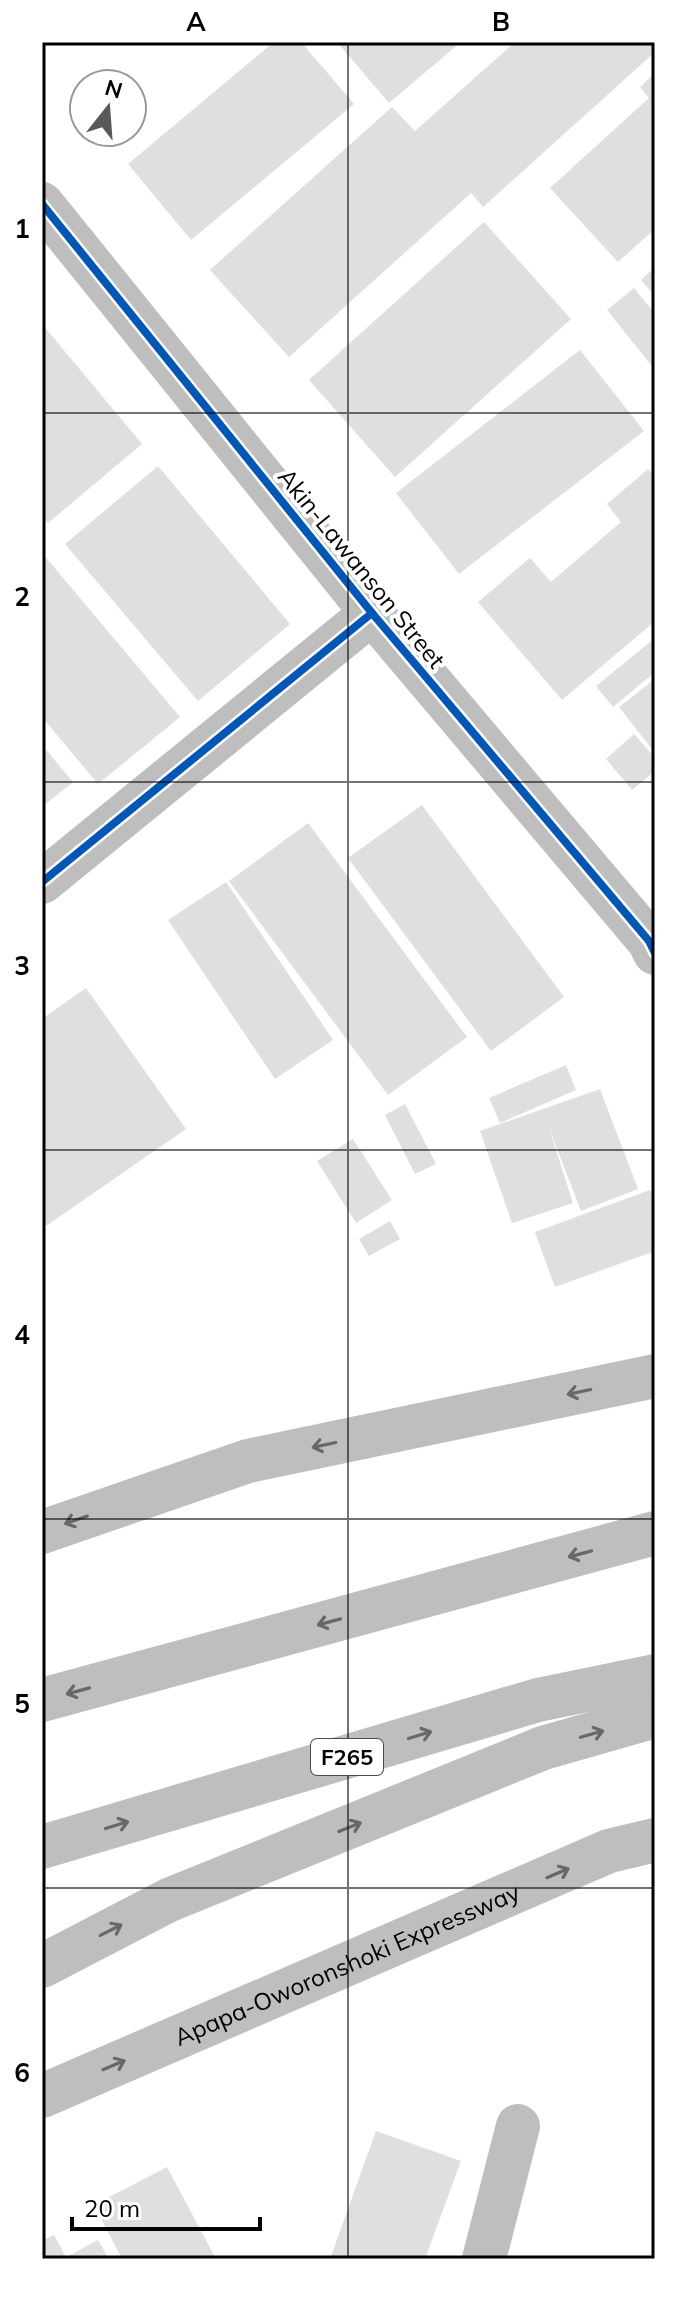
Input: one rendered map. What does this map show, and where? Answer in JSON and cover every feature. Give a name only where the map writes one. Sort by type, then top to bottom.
[{"type":"main road","name":"Akin-Lawanson Street","points":[[42,204],[372,613],[649,941],[655,953]]},
{"type":"main road","points":[[42,882],[372,613]]},
{"type":"main road","points":[[42,1532],[248,1461],[655,1376]]},
{"type":"main road","points":[[42,1700],[655,1533]]},
{"type":"main road","name":"F265","points":[[42,1847],[538,1700],[655,1676]]},
{"type":"main road","points":[[42,1966],[169,1900],[543,1748],[655,1716]]},
{"type":"main road","name":"Apapa-Oworonshoki Expressway","points":[[42,2096],[609,1851],[655,1840]]},
{"type":"main road","points":[[484,2259],[518,2126]]},
{"type":"building","points":[[274,42],[301,42],[354,104],[191,240],[128,164]]},
{"type":"building","points":[[337,42],[461,42],[389,103]]},
{"type":"building","points":[[515,42],[651,42],[655,52],[483,207],[471,193],[289,357],[210,270],[392,107],[415,131]]},
{"type":"building","points":[[655,73],[655,229],[618,262],[550,188],[649,98],[640,87]]},
{"type":"building","points":[[484,222],[571,319],[395,477],[309,380]]},
{"type":"building","points":[[655,267],[655,296],[641,280]]},
{"type":"building","points":[[634,288],[655,314],[655,370],[607,310]]},
{"type":"building","points":[[42,324],[142,444],[48,523],[42,516]]},
{"type":"building","points":[[580,350],[644,431],[459,574],[396,493]]},
{"type":"building","points":[[158,466],[290,624],[198,701],[65,544]]},
{"type":"building","points":[[648,469],[655,477],[655,621],[562,700],[478,602],[530,558],[551,582],[621,522],[607,504]]},
{"type":"building","points":[[42,553],[180,717],[98,784],[42,717]]},
{"type":"building","points":[[655,638],[655,672],[613,707],[596,686]]},
{"type":"building","points":[[655,679],[655,753],[619,707]]},
{"type":"building","points":[[634,734],[655,758],[655,771],[632,790],[606,759]]},
{"type":"building","points":[[42,745],[73,782],[42,807]]},
{"type":"building","points":[[422,805],[564,997],[491,1051],[348,858]]},
{"type":"building","points":[[308,823],[467,1037],[388,1095],[229,881]]},
{"type":"building","points":[[226,882],[333,1040],[275,1079],[168,920]]},
{"type":"building","points":[[86,988],[186,1129],[46,1226],[42,1220],[42,1019]]},
{"type":"building","points":[[566,1065],[576,1090],[500,1123],[489,1098]]},
{"type":"building","points":[[600,1089],[638,1189],[581,1211],[549,1128],[573,1203],[512,1223],[480,1131]]},
{"type":"building","points":[[405,1104],[436,1164],[415,1174],[385,1115]]},
{"type":"building","points":[[353,1139],[392,1200],[356,1223],[317,1161]]},
{"type":"building","points":[[650,1190],[655,1203],[655,1251],[555,1287],[535,1232]]},
{"type":"building","points":[[390,1221],[400,1239],[369,1256],[359,1239]]},
{"type":"building","points":[[376,2131],[461,2161],[425,2259],[330,2259]]},
{"type":"building","points":[[167,2167],[216,2259],[122,2259],[94,2205]]},
{"type":"building","points":[[54,2235],[66,2257],[98,2240],[109,2259],[42,2259],[42,2241]]},
{"type":"cycle path","points":[[42,204],[372,613],[649,941],[655,953]]},
{"type":"cycle path","points":[[42,882],[372,613]]}]
